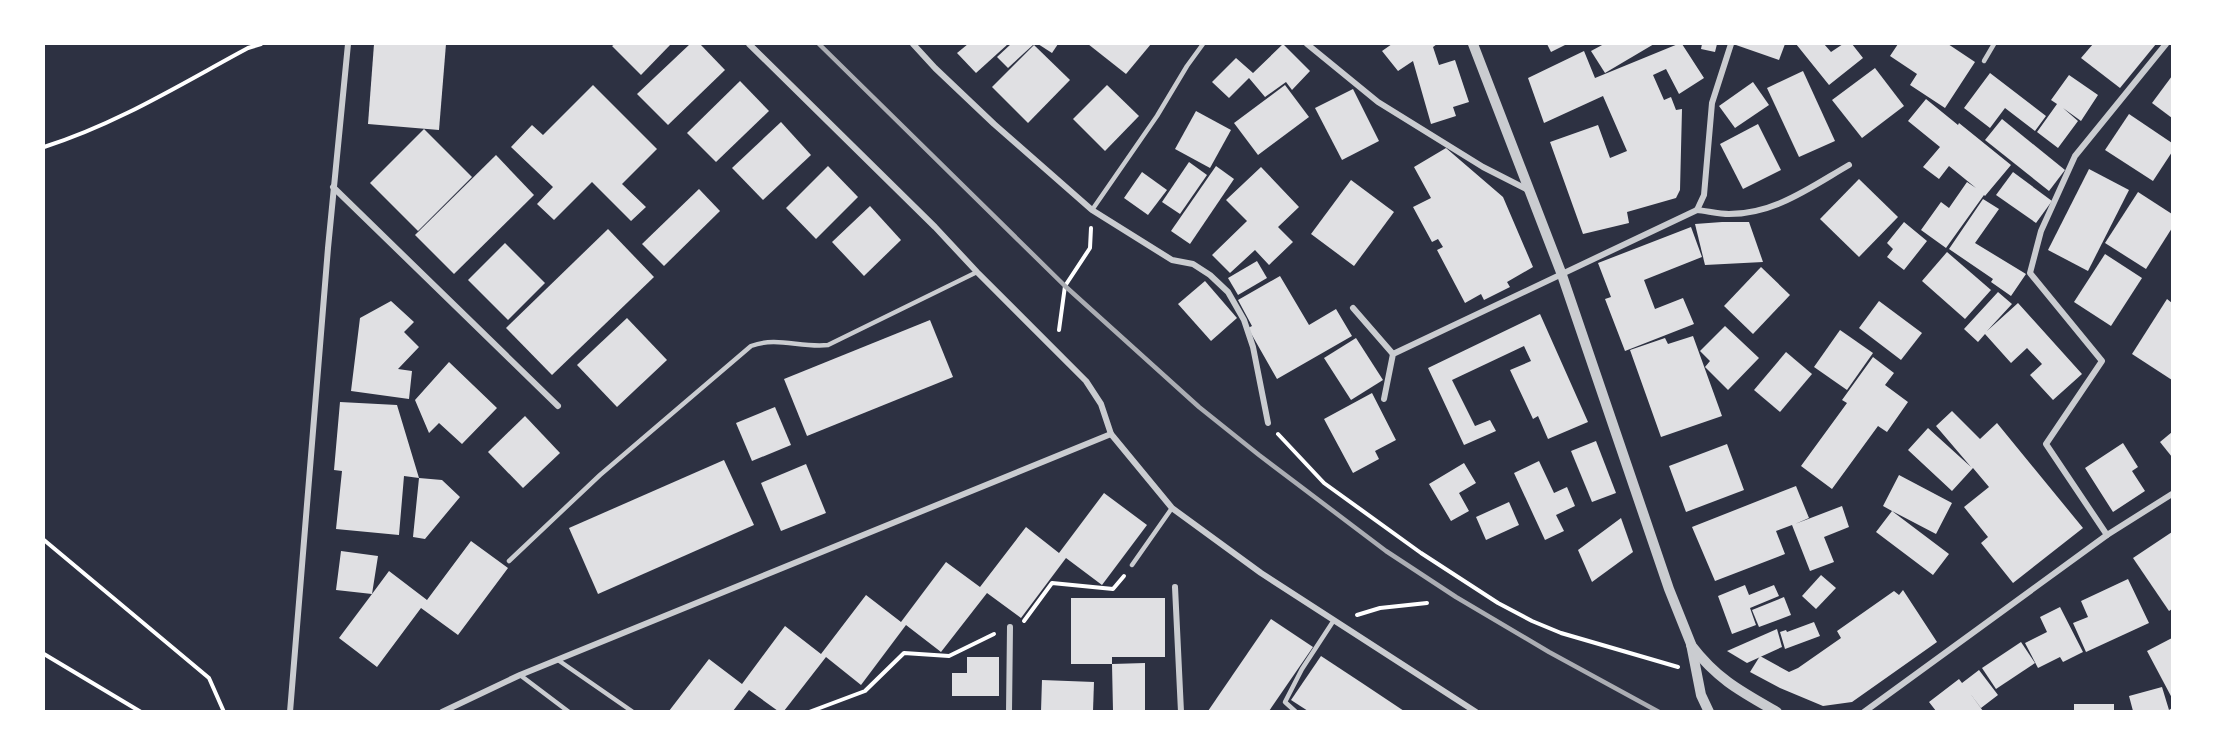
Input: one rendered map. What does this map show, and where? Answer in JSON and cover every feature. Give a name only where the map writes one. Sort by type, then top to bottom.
[{"type":"street","points":[[290,711],[333,187],[348,44]]},
{"type":"street","points":[[749,44],[935,227],[1086,381],[1101,404],[1111,434],[1172,507],[1261,573],[1476,711]]},
{"type":"street","points":[[913,44],[934,68],[994,124],[1092,210],[1172,260],[1193,264],[1210,275],[1228,292],[1244,320],[1253,347],[1268,423]]},
{"type":"street","points":[[1307,44],[1378,102],[1483,168],[1531,191]]},
{"type":"street","points":[[1473,44],[1562,275],[1669,589],[1690,644],[1701,695],[1709,711]]},
{"type":"street","points":[[1697,210],[1704,195],[1712,103],[1731,44]]},
{"type":"street","points":[[2107,535],[2046,444],[2102,361],[2030,273],[2041,231],[2075,156],[2166,44]]},
{"type":"street","points":[[1393,354],[1697,210],[1729,214],[1755,211],[1785,203],[1849,165]]},
{"type":"street","points":[[333,187],[558,406]]},
{"type":"street","points":[[1353,308],[1393,354]]},
{"type":"street","points":[[1384,399],[1393,354]]},
{"type":"street","points":[[442,711],[520,675],[1111,434]]},
{"type":"street","points":[[1864,711],[2107,535],[2172,494]]},
{"type":"street","points":[[1174,587],[1181,711]]},
{"type":"street","points":[[1009,711],[1010,627]]},
{"type":"street","points":[[1690,644],[1710,668],[1724,680],[1777,711]]},
{"type":"lane","points":[[1092,210],[1203,44]]},
{"type":"lane","points":[[1984,61],[1994,44]]},
{"type":"lane","points":[[509,561],[600,475],[751,346],[771,341],[806,347],[828,345],[977,272]]},
{"type":"lane","points":[[1132,566],[1172,507]]},
{"type":"lane","points":[[1296,711],[1285,702],[1302,669],[1335,621]]},
{"type":"lane","points":[[558,660],[633,711]]},
{"type":"lane","points":[[520,675],[569,711]]},
{"type":"path","points":[[44,147],[80,135],[133,111],[248,48],[261,44]]},
{"type":"path","points":[[1056,351],[1065,286],[1090,248],[1092,210]]},
{"type":"path","points":[[1268,423],[1324,483],[1421,553],[1498,603],[1561,633],[1680,667],[1694,665]]},
{"type":"path","points":[[44,540],[209,678],[224,711]]},
{"type":"path","points":[[1010,640],[1052,583],[1113,589],[1132,566]]},
{"type":"path","points":[[1335,621],[1380,608],[1427,603]]},
{"type":"path","points":[[809,711],[865,691],[904,652],[949,656],[1010,627]]},
{"type":"path","points":[[44,654],[139,711]]},
{"type":"building","points":[[374,44],[446,44],[439,130],[368,124]]},
{"type":"building","points":[[615,44],[671,44],[641,75],[612,46]]},
{"type":"building","points":[[690,44],[700,44],[725,70],[668,125],[637,94]]},
{"type":"building","points":[[968,44],[1008,44],[976,73],[957,53]]},
{"type":"building","points":[[1011,44],[1034,44],[1008,68],[997,57]]},
{"type":"building","points":[[1038,44],[1058,44],[1052,53]]},
{"type":"building","points":[[1088,44],[1151,44],[1126,74]]},
{"type":"building","points":[[1283,44],[1310,71],[1292,90],[1286,82],[1265,97],[1249,78],[1229,98],[1212,82],[1236,58],[1253,73]]},
{"type":"building","points":[[1392,44],[1437,44],[1433,47],[1439,65],[1455,60],[1469,102],[1453,107],[1456,116],[1431,124],[1413,61],[1398,71],[1382,51]]},
{"type":"building","points":[[1547,44],[1567,44],[1551,52]]},
{"type":"building","points":[[1604,44],[1654,44],[1605,73],[1591,51]]},
{"type":"building","points":[[1682,44],[1704,78],[1679,94],[1666,69],[1653,75],[1664,100],[1671,97],[1676,110],[1682,109],[1680,190],[1676,198],[1627,212],[1629,223],[1583,234],[1550,142],[1598,125],[1610,158],[1627,151],[1603,96],[1544,123],[1528,78],[1584,51],[1595,78]]},
{"type":"building","points":[[1702,44],[1717,44],[1715,52],[1701,49]]},
{"type":"building","points":[[1737,44],[1785,44],[1779,60]]},
{"type":"building","points":[[1796,44],[1824,44],[1831,52],[1843,44],[1852,44],[1863,58],[1829,85]]},
{"type":"building","points":[[1898,44],[1948,44],[1975,62],[1945,108],[1910,85],[1917,74],[1890,56]]},
{"type":"building","points":[[2093,44],[2156,44],[2120,88],[2081,58]]},
{"type":"building","points":[[1034,45],[1070,80],[1028,123],[992,87]]},
{"type":"building","points":[[1875,68],[1904,106],[1862,138],[1832,100]]},
{"type":"building","points":[[1803,71],[1835,141],[1799,157],[1767,88]]},
{"type":"building","points":[[1990,73],[2046,116],[2035,131],[2005,108],[1990,128],[1964,108]]},
{"type":"building","points":[[2069,75],[2098,95],[2081,121],[2063,108],[2078,121],[2058,148],[2037,132],[2057,104],[2051,100]]},
{"type":"building","points":[[2172,76],[2172,118],[2152,103]]},
{"type":"building","points":[[740,81],[769,111],[716,162],[687,133]]},
{"type":"building","points":[[1753,82],[1769,105],[1735,128],[1719,106]]},
{"type":"building","points":[[593,85],[657,149],[622,184],[646,207],[631,221],[592,182],[554,220],[537,204],[553,187],[511,147],[532,125],[543,135]]},
{"type":"building","points":[[1107,85],[1139,116],[1105,151],[1073,119]]},
{"type":"building","points":[[1285,85],[1309,117],[1258,155],[1234,123]]},
{"type":"building","points":[[1353,89],[1379,141],[1342,160],[1315,108]]},
{"type":"building","points":[[1926,99],[2011,165],[1984,195],[1946,248],[1921,230],[1941,202],[1949,208],[1967,182],[1976,188],[1949,166],[1939,179],[1923,167],[1940,147],[1908,121]]},
{"type":"building","points":[[1196,111],[1231,130],[1210,168],[1175,149]]},
{"type":"building","points":[[2129,114],[2172,143],[2172,152],[2153,181],[2105,150]]},
{"type":"building","points":[[2002,119],[2065,170],[2049,191],[1985,140]]},
{"type":"building","points":[[781,122],[811,155],[763,200],[732,168]]},
{"type":"building","points":[[1758,124],[1781,170],[1743,189],[1720,144]]},
{"type":"building","points":[[424,129],[472,177],[418,231],[370,183]]},
{"type":"building","points":[[1446,148],[1503,197],[1533,267],[1507,282],[1510,287],[1484,300],[1481,294],[1465,303],[1437,250],[1443,247],[1438,239],[1432,242],[1413,207],[1431,198],[1414,167]]},
{"type":"building","points":[[496,155],[534,195],[454,274],[415,235]]},
{"type":"building","points":[[1189,162],[1207,175],[1180,214],[1162,202]]},
{"type":"building","points":[[828,166],[858,197],[816,239],[786,208]]},
{"type":"building","points":[[1216,166],[1234,179],[1190,244],[1171,231]]},
{"type":"building","points":[[1261,167],[1299,207],[1278,227],[1293,242],[1269,265],[1255,250],[1230,273],[1212,255],[1247,221],[1226,200]]},
{"type":"building","points":[[2089,169],[2129,190],[2088,271],[2048,250]]},
{"type":"building","points":[[1142,172],[1167,190],[1148,215],[1124,198]]},
{"type":"building","points":[[2013,172],[2052,201],[2036,223],[1996,195]]},
{"type":"building","points":[[1859,179],[1898,217],[1859,257],[1820,219]]},
{"type":"building","points":[[1351,180],[1394,212],[1354,266],[1311,234]]},
{"type":"building","points":[[699,189],[720,211],[664,266],[642,244]]},
{"type":"building","points":[[2138,192],[2172,214],[2172,228],[2146,269],[2105,243]]},
{"type":"building","points":[[1983,199],[1999,209],[1975,243],[2026,274],[2011,296],[1991,282],[1993,279],[1949,249]]},
{"type":"building","points":[[870,206],[901,240],[864,276],[832,242]]},
{"type":"building","points":[[1749,222],[1763,262],[1705,265],[1695,224]]},
{"type":"building","points":[[1904,222],[1927,241],[1904,270],[1887,257],[1893,249],[1887,243]]},
{"type":"building","points":[[1691,227],[1702,257],[1644,280],[1655,309],[1683,298],[1694,324],[1625,351],[1605,299],[1611,297],[1598,263]]},
{"type":"building","points":[[608,229],[654,277],[552,375],[506,328]]},
{"type":"building","points":[[505,243],[545,283],[508,320],[468,280]]},
{"type":"building","points":[[1947,252],[1991,290],[1965,319],[1922,281]]},
{"type":"building","points":[[2105,254],[2142,278],[2111,326],[2074,302]]},
{"type":"building","points":[[1257,261],[1267,278],[1238,295],[1228,278]]},
{"type":"building","points":[[1761,267],[1790,295],[1753,334],[1724,306]]},
{"type":"building","points":[[1280,276],[1309,325],[1336,309],[1352,336],[1277,379],[1248,328],[1252,326],[1238,300]]},
{"type":"building","points":[[1205,281],[1237,318],[1211,341],[1178,304]]},
{"type":"building","points":[[1998,292],[2012,304],[1987,331],[2018,303],[2082,374],[2053,400],[2030,375],[2042,364],[2027,348],[2011,363],[1985,334],[1978,342],[1964,329]]},
{"type":"building","points":[[2167,299],[2172,303],[2172,380],[2132,354]]},
{"type":"building","points":[[391,301],[414,322],[404,332],[419,347],[398,369],[412,371],[409,399],[351,391],[360,318]]},
{"type":"building","points":[[1879,301],[1922,333],[1901,360],[1859,328]]},
{"type":"building","points":[[1540,314],[1588,422],[1548,439],[1538,416],[1533,419],[1510,370],[1531,361],[1524,346],[1452,380],[1475,426],[1490,420],[1496,431],[1464,445],[1428,368]]},
{"type":"building","points":[[627,318],[667,360],[617,407],[577,365]]},
{"type":"building","points":[[930,320],[953,377],[807,436],[784,379]]},
{"type":"building","points":[[1725,326],[1759,358],[1728,390],[1705,367],[1710,361],[1700,351]]},
{"type":"building","points":[[1840,330],[1873,353],[1847,390],[1814,367]]},
{"type":"building","points":[[1693,336],[1722,416],[1661,437],[1630,350],[1665,338],[1668,344]]},
{"type":"building","points":[[1356,338],[1383,380],[1351,400],[1324,358]]},
{"type":"building","points":[[1786,352],[1812,374],[1780,412],[1754,390]]},
{"type":"building","points":[[1873,357],[1894,373],[1885,385],[1908,402],[1887,432],[1878,426],[1832,489],[1801,466],[1847,403],[1842,400]]},
{"type":"building","points":[[449,362],[497,408],[462,444],[439,423],[429,433],[415,400]]},
{"type":"building","points":[[1372,393],[1396,440],[1375,451],[1379,459],[1353,473],[1324,419]]},
{"type":"building","points":[[340,402],[397,405],[419,478],[404,476],[399,535],[336,529],[342,471],[334,470]]},
{"type":"building","points":[[775,407],[791,445],[752,461],[736,423]]},
{"type":"building","points":[[1952,411],[1980,439],[1997,423],[2083,528],[2013,583],[1981,543],[1988,537],[1964,507],[1989,487],[1973,468],[1952,491],[1908,450],[1928,428],[1971,467],[1936,426]]},
{"type":"building","points":[[525,416],[560,453],[523,488],[488,452]]},
{"type":"building","points":[[2172,432],[2172,457],[2160,442]]},
{"type":"building","points":[[1596,441],[1616,493],[1592,502],[1571,451]]},
{"type":"building","points":[[2123,443],[2138,467],[2132,471],[2145,491],[2113,512],[2085,468]]},
{"type":"building","points":[[1727,444],[1744,490],[1686,512],[1669,466]]},
{"type":"building","points":[[724,460],[754,525],[598,594],[569,528]]},
{"type":"building","points":[[1539,461],[1554,493],[1567,487],[1575,506],[1556,515],[1564,531],[1545,540],[1514,473]]},
{"type":"building","points":[[1464,463],[1476,483],[1459,493],[1469,511],[1451,521],[1429,484]]},
{"type":"building","points":[[806,464],[826,513],[781,531],[761,483]]},
{"type":"building","points":[[1899,475],[1952,503],[1936,534],[1883,506]]},
{"type":"building","points":[[419,478],[442,480],[460,497],[425,539],[413,537]]},
{"type":"building","points":[[1796,486],[1809,518],[1795,524],[1842,506],[1849,527],[1824,537],[1834,562],[1810,571],[1792,525],[1776,531],[1785,554],[1715,581],[1692,527]]},
{"type":"building","points":[[1104,493],[1147,525],[1102,585],[1066,558],[1021,618],[987,593],[941,652],[906,625],[861,685],[826,657],[784,711],[778,711],[749,690],[733,711],[669,711],[709,659],[742,684],[785,626],[821,654],[866,595],[901,622],[946,562],[980,587],[1026,527],[1059,553]]},
{"type":"building","points":[[1509,502],[1519,525],[1486,540],[1476,517]]},
{"type":"building","points":[[1892,511],[1949,554],[1933,575],[1876,532]]},
{"type":"building","points":[[1621,518],[1633,552],[1592,582],[1578,550]]},
{"type":"building","points":[[2172,532],[2172,609],[2169,611],[2133,558]]},
{"type":"building","points":[[471,541],[508,568],[458,635],[421,608],[377,667],[339,638],[389,571],[427,600]]},
{"type":"building","points":[[341,551],[378,556],[372,594],[336,590]]},
{"type":"building","points":[[1821,575],[1836,588],[1816,609],[1802,596]]},
{"type":"building","points":[[2128,579],[2149,623],[2086,652],[2073,623],[2088,617],[2081,601]]},
{"type":"building","points":[[1745,585],[1749,595],[1774,585],[1779,596],[1750,608],[1756,625],[1732,634],[1718,596]]},
{"type":"building","points":[[1903,590],[1937,642],[1852,702],[1823,706],[1780,688],[1750,672],[1760,656],[1789,672],[1798,668],[1841,638],[1837,631],[1894,591],[1899,595]]},
{"type":"building","points":[[1784,597],[1791,615],[1759,627],[1752,610]]},
{"type":"building","points":[[1071,598],[1165,598],[1165,657],[1112,657],[1112,664],[1071,664]]},
{"type":"building","points":[[2060,607],[2083,652],[2063,662],[2060,657],[2038,668],[2025,643],[2047,632],[2040,617]]},
{"type":"building","points":[[1271,619],[1313,647],[1269,711],[1208,711]]},
{"type":"building","points":[[1814,622],[1820,636],[1785,649],[1780,632],[1786,630],[1787,632]]},
{"type":"building","points":[[1777,629],[1782,647],[1747,663],[1727,651]]},
{"type":"building","points":[[2172,638],[2172,698],[2147,651]]},
{"type":"building","points":[[2021,642],[2035,663],[1996,689],[1982,668]]},
{"type":"building","points":[[1321,656],[1404,711],[1308,711],[1291,700]]},
{"type":"building","points":[[967,657],[999,657],[999,696],[952,696],[952,673],[967,673]]},
{"type":"building","points":[[1145,663],[1145,711],[1113,711],[1112,664]]},
{"type":"building","points":[[1979,670],[1998,695],[1981,708],[1969,692],[1983,711],[1936,711],[1929,702],[1959,679],[1962,683]]},
{"type":"building","points":[[1042,680],[1094,682],[1093,711],[1041,711]]},
{"type":"building","points":[[2162,687],[2169,710],[2172,708],[2172,711],[2133,711],[2129,696]]},
{"type":"building","points":[[2074,704],[2114,704],[2114,711],[2074,711]]},
{"type":"railway","points":[[819,44],[1065,286],[1199,407],[1259,455],[1386,551],[1456,597],[1549,652],[1659,712]]}]
